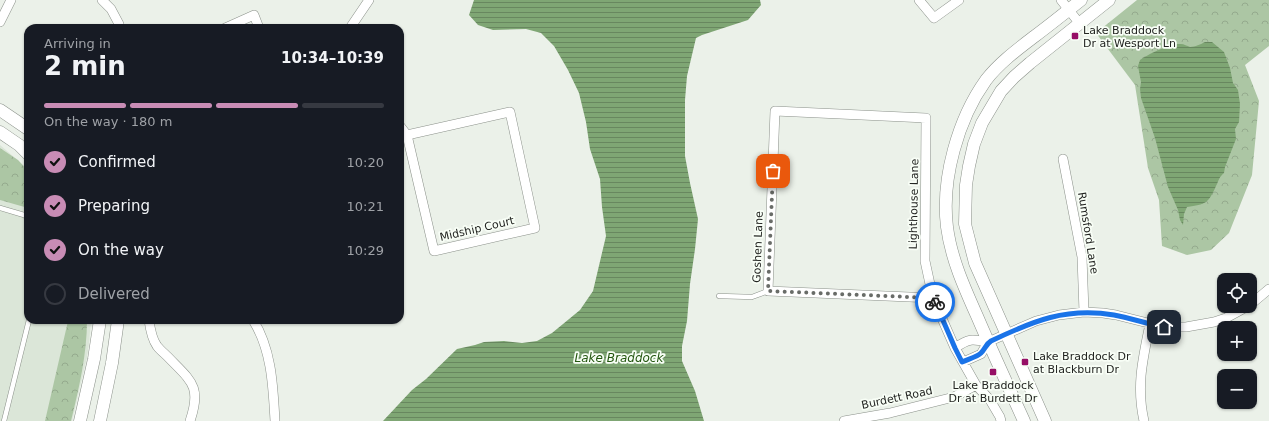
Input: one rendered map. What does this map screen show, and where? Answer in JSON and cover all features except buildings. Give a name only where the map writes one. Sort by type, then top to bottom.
[{"type":"street","points":[[0,20],[11,0]]},
{"type":"street","points":[[102,0],[111,9],[116,24]]},
{"type":"street","points":[[353,24],[369,0]]},
{"type":"street","points":[[919,0],[934,18],[959,0]]},
{"type":"street","points":[[1061,0],[1080,24]]},
{"type":"street","points":[[1024,421],[957,269],[947,226],[947,183],[956,138],[966,115],[986,80],[1012,54],[1081,0]]},
{"type":"street","points":[[1044,421],[980,275],[969,243],[965,224],[965,205],[969,166],[974,144],[982,123],[1001,91],[1030,63],[1109,0]]},
{"type":"street","points":[[234,24],[254,15],[257,24]]},
{"type":"street","points":[[0,110],[24,126]]},
{"type":"street","name":"Goshen Lane","points":[[775,111],[768,291],[933,298]]},
{"type":"street","name":"Lighthouse Lane","points":[[775,111],[926,118],[925,261],[933,298],[962,362],[976,385],[990,400],[1001,421]]},
{"type":"street","name":"Midship Court","points":[[510,112],[535,228],[434,251],[406,136],[510,112]]},
{"type":"street","points":[[0,132],[24,150]]},
{"type":"street","name":"Rumsford Lane","points":[[1063,159],[1082,257],[1084,312]]},
{"type":"street","points":[[1257,299],[1269,289]]},
{"type":"street","points":[[962,362],[980,354],[988,342],[1036,321],[1059,315],[1084,312],[1116,315],[1164,327],[1186,327],[1201,326],[1226,318],[1235,313]]},
{"type":"street","points":[[80,421],[94,359],[99,324]]},
{"type":"street","points":[[100,421],[112,363],[117,324]]},
{"type":"street","points":[[149,324],[157,346],[183,371],[194,386],[194,410],[190,421]]},
{"type":"street","points":[[256,324],[266,348],[272,378],[274,421]]},
{"type":"street","points":[[1144,421],[1140,397],[1140,382],[1141,366],[1150,324]]},
{"type":"street","points":[[955,348],[962,343],[973,339],[988,342]]},
{"type":"street","name":"Burdett Road","points":[[844,421],[890,413],[954,397],[976,385]]},
{"type":"lane","points":[[0,208],[24,215]]},
{"type":"lane","points":[[719,296],[752,297],[768,291]]},
{"type":"lane","points":[[4,421],[28,324]]},
{"type":"shaded area","points":[[0,145],[24,166],[24,324],[91,324],[87,357],[72,421],[0,421]]},
{"type":"green space","points":[[1137,0],[1269,0],[1269,46],[1245,65],[1259,101],[1252,175],[1229,233],[1211,250],[1187,255],[1162,246],[1159,200],[1148,168],[1135,85],[1096,33]]},
{"type":"green space","points":[[0,148],[18,160],[24,167],[24,207],[0,200]]},
{"type":"green space","points":[[67,324],[87,324],[80,384],[71,421],[45,421]]},
{"type":"water","name":"Lake Braddock","points":[[474,0],[760,0],[761,5],[748,20],[696,38],[687,76],[685,100],[685,156],[698,219],[687,321],[682,346],[682,361],[695,391],[704,421],[383,421],[412,390],[426,379],[457,349],[484,342],[504,341],[522,343],[537,341],[552,333],[580,310],[593,291],[606,236],[600,179],[590,149],[586,122],[579,93],[568,70],[554,46],[541,33],[526,29],[493,30],[478,25],[469,15]]},
{"type":"water","points":[[1205,42],[1212,42],[1224,52],[1230,68],[1233,83],[1238,90],[1240,104],[1239,122],[1235,129],[1236,139],[1224,173],[1220,177],[1211,196],[1206,202],[1187,207],[1184,214],[1183,225],[1168,187],[1155,138],[1141,98],[1141,82],[1138,66],[1140,60],[1166,47],[1181,44],[1192,47]]},
{"type":"way so far","points":[[773,171],[768,291],[933,298],[935,302]]},
{"type":"place","name":"Lake Braddock Dr at Wesport Ln","points":[[1075,36]]},
{"type":"place","name":"Lake Braddock Dr at Blackburn Dr","points":[[1025,362]]},
{"type":"place","name":"Lake Braddock Dr at Burdett Dr","points":[[993,372]]},
{"type":"route","points":[[935,302],[962,362],[980,354],[988,342],[1036,321],[1067,313],[1103,313],[1164,327]]}]
